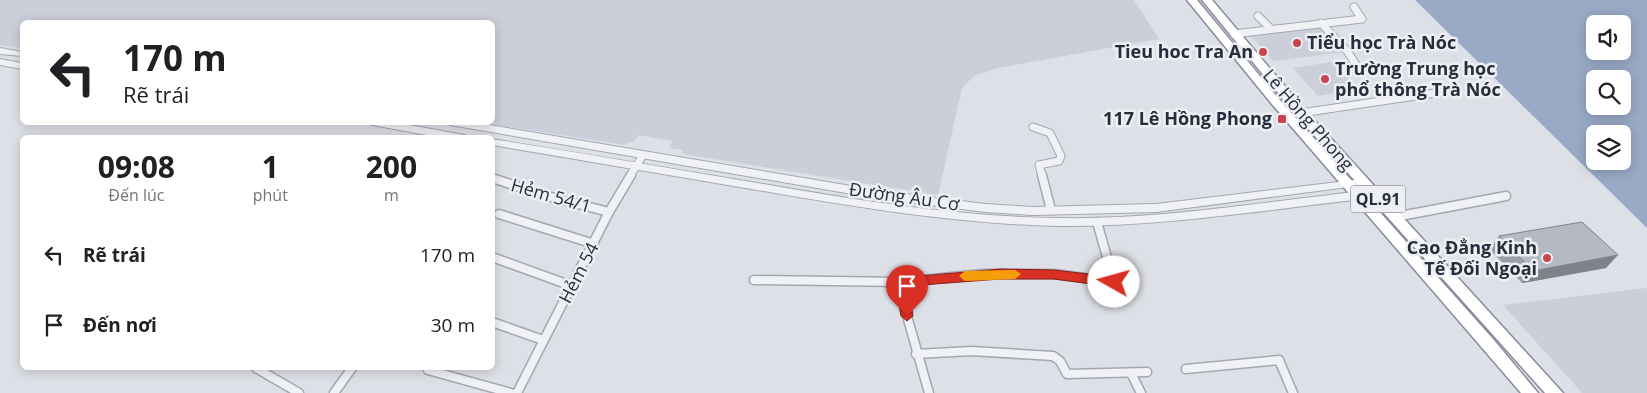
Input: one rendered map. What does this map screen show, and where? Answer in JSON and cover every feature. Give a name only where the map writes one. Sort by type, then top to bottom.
[{"type":"highway","name":"Lê Hồng Phong","points":[[1192,0],[1250,75],[1490,345],[1530,393]]},
{"type":"highway","name":"Lê Hồng Phong","points":[[1207,0],[1301,113],[1373,194],[1509,340],[1554,393]]},
{"type":"highway","points":[[1490,345],[1509,340]]},
{"type":"street","points":[[1234,34],[1362,19],[1354,7]]},
{"type":"street","points":[[1258,16],[1271,29]]},
{"type":"street","points":[[1322,23],[1347,51],[1361,72]]},
{"type":"street","points":[[0,51],[18,54]]},
{"type":"street","points":[[1,62],[18,54]]},
{"type":"street","points":[[1,62],[20,66]]},
{"type":"street","points":[[1301,113],[1449,91]]},
{"type":"street","points":[[389,125],[447,135]]},
{"type":"street","name":"Đường Âu Cơ","points":[[468,125],[944,204],[1051,210],[1156,208],[1363,182]]},
{"type":"street","points":[[1033,127],[1050,132],[1061,156],[1058,161],[1039,165],[1051,210]]},
{"type":"street","name":"Đường Âu Cơ","points":[[495,142],[843,201],[980,219],[1097,222],[1159,220],[1373,194]]},
{"type":"street","name":"Hẻm 54","points":[[517,393],[609,212],[643,155]]},
{"type":"street","name":"Hẻm 54/1","points":[[495,181],[609,212]]},
{"type":"street","points":[[843,201],[846,189]]},
{"type":"street","points":[[1395,218],[1506,196]]},
{"type":"street","points":[[499,214],[594,244]]},
{"type":"street","points":[[754,280],[901,282],[982,274],[1054,274],[1114,282],[1097,222]]},
{"type":"street","points":[[495,258],[572,286]]},
{"type":"street","points":[[901,282],[916,354],[929,393]]},
{"type":"street","points":[[495,323],[543,340]]},
{"type":"street","points":[[916,354],[971,351],[1052,356],[1060,361],[1067,374],[1147,372]]},
{"type":"street","points":[[1186,368],[1279,360],[1293,393]]},
{"type":"street","points":[[259,370],[299,393]]},
{"type":"street","points":[[334,393],[351,370]]},
{"type":"street","points":[[428,370],[511,393]]},
{"type":"street","points":[[1131,373],[1140,393]]},
{"type":"shaded area","points":[[0,0],[1134,0],[1159,39],[998,68],[974,76],[962,88],[938,195],[683,154],[682,150],[669,148],[673,141],[638,135],[634,142],[629,142],[625,145],[495,125],[495,20],[20,20],[20,48],[0,45]]},
{"type":"shaded area","name":"Tiểu học Trà Nóc","points":[[1319,24],[1346,52],[1273,61],[1248,33]]},
{"type":"shaded area","name":"Trường Trung học phổ thông Trà Nóc","points":[[1331,62],[1359,89],[1318,96],[1293,68]]},
{"type":"shaded area","points":[[1647,288],[1647,393],[1582,393],[1503,305]]},
{"type":"water","points":[[1415,0],[1647,0],[1647,228],[1588,170],[1631,170],[1631,125],[1586,125],[1586,168]]},
{"type":"building","points":[[1582,222],[1618,255],[1533,271],[1499,236]]},
{"type":"slow traffic","points":[[965,276],[1015,274]]},
{"type":"place","name":"Tiểu học Trà Nóc","points":[[1297,43]]},
{"type":"place","name":"Tieu hoc Tra An","points":[[1263,52]]},
{"type":"place","name":"Trường Trung học phổ thông Trà Nóc","points":[[1325,79]]},
{"type":"place","name":"117 Lê Hồng Phong","points":[[1282,119]]},
{"type":"place","name":"Cao Đẳng Kinh Tế Đối Ngoại","points":[[1547,258]]},
{"type":"route","points":[[907,316],[901,282],[982,274],[1054,274],[1114,282]]}]
